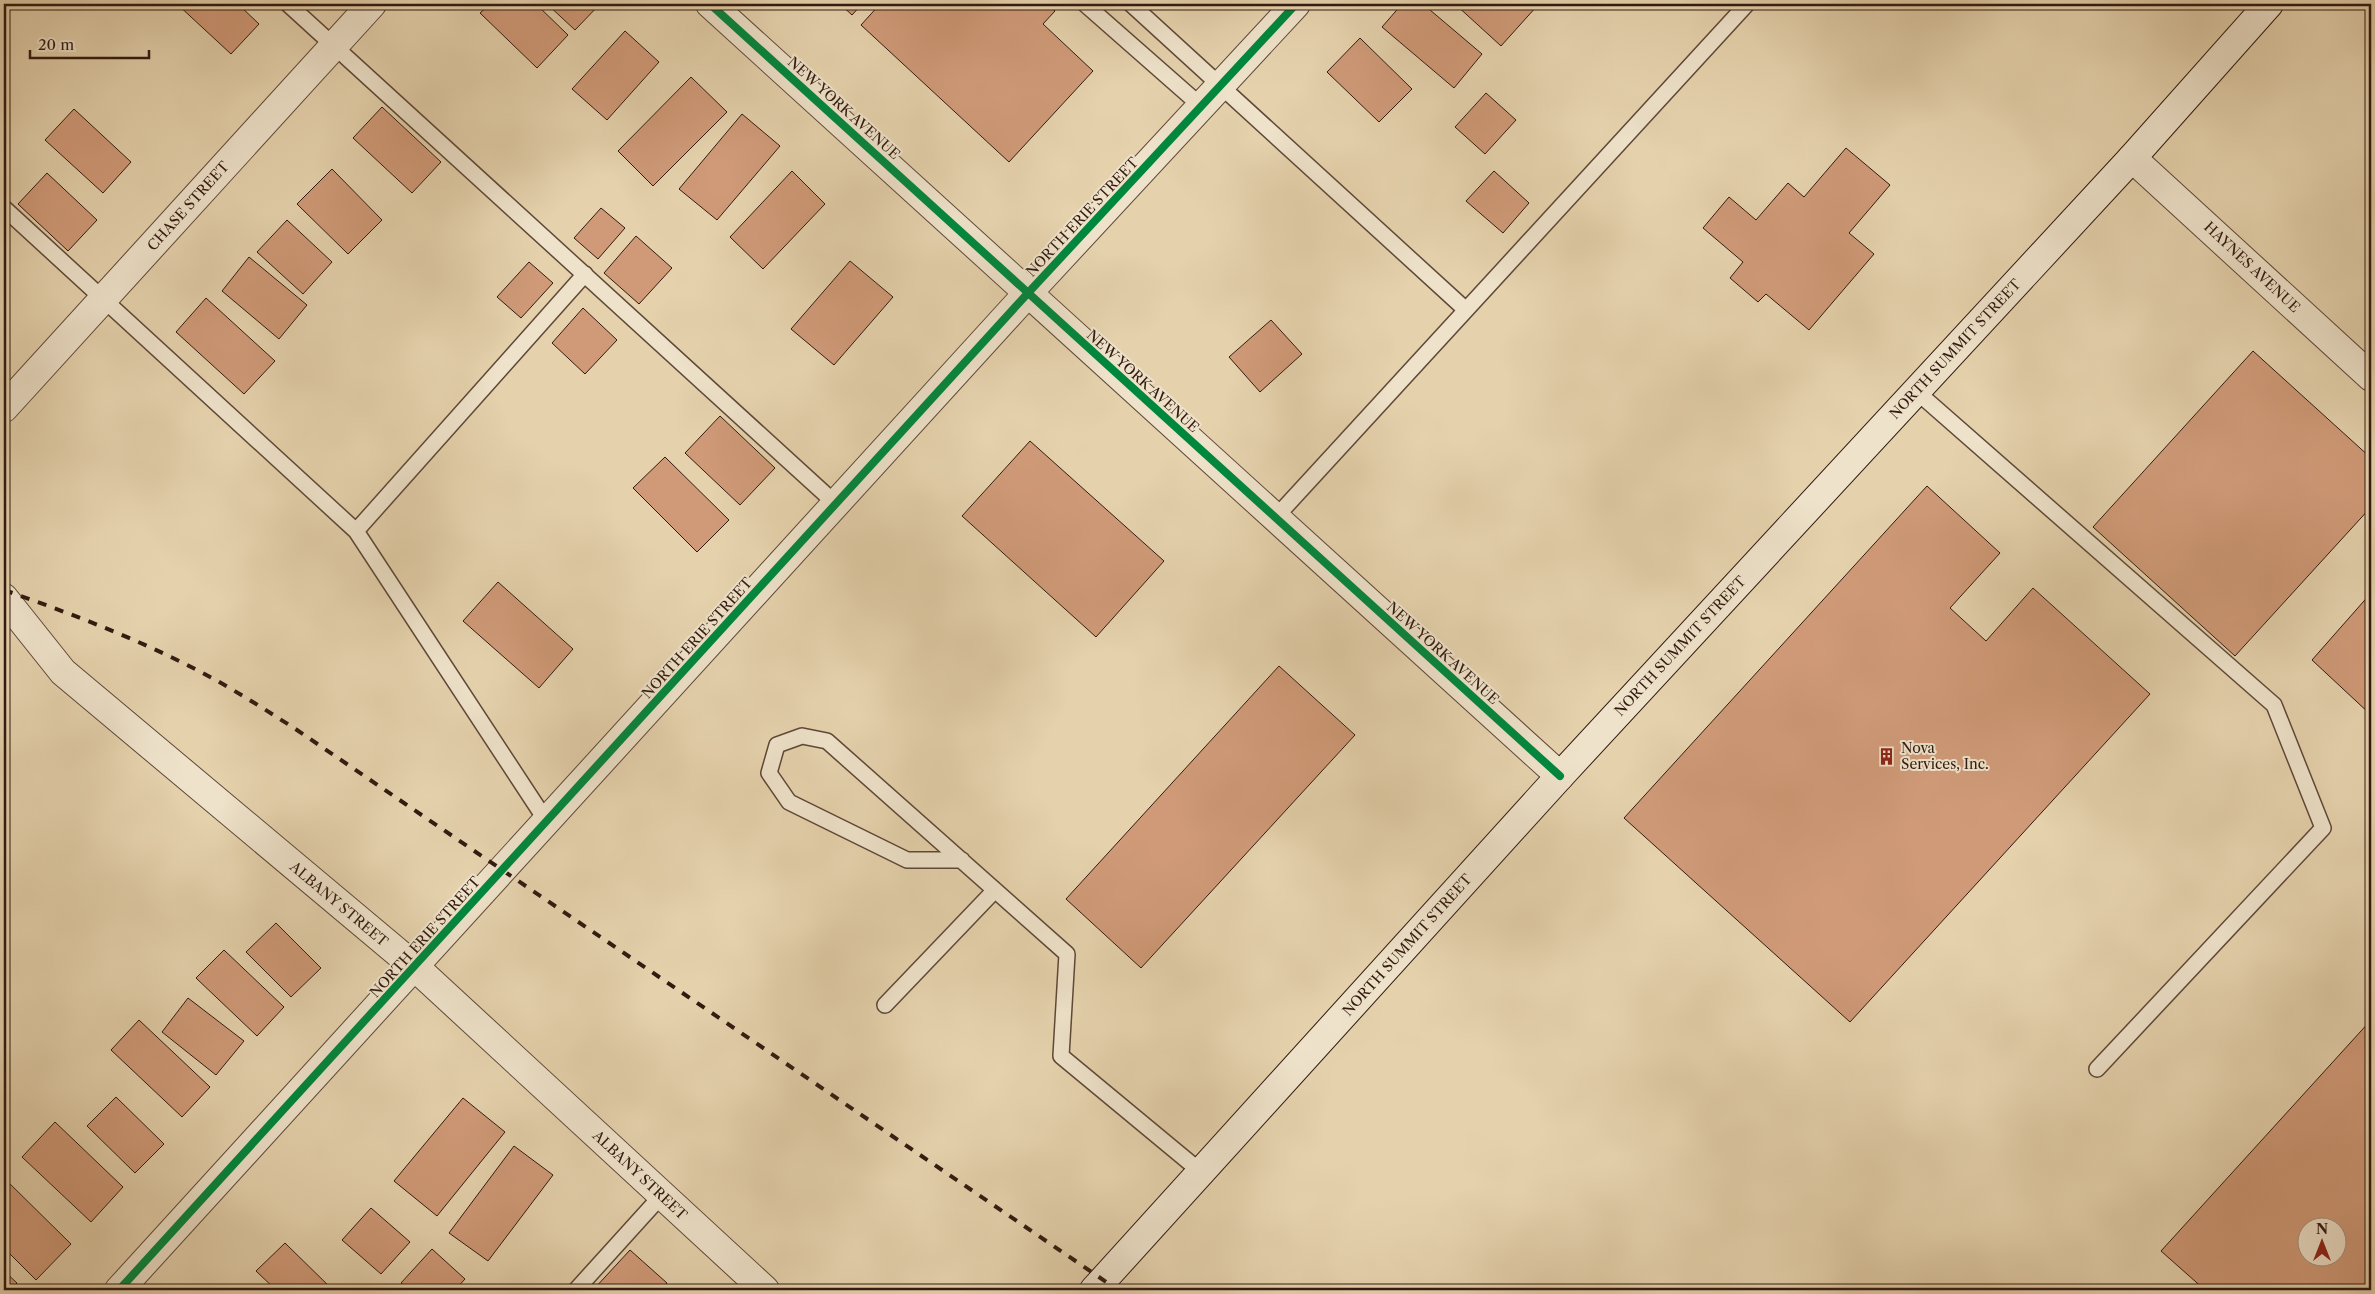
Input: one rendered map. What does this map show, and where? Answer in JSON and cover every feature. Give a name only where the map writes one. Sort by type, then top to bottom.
[{"type":"street","name":"CHASE STREET","points":[[4,408],[372,4]]},
{"type":"street","name":"NEW YORK AVENUE","points":[[710,4],[1560,776]]},
{"type":"street","name":"NORTH ERIE STREET","points":[[119,1290],[1028,293],[1296,4]]},
{"type":"street","name":"NORTH SUMMIT STREET","points":[[1094,1290],[1560,776],[2132,158],[2270,4]]},
{"type":"street","name":"HAYNES AVENUE","points":[[2132,158],[2371,377]]},
{"type":"street","name":"ALBANY STREET","points":[[4,598],[63,672],[415,967],[765,1290]]},
{"type":"lane","points":[[288,4],[836,504]]},
{"type":"lane","points":[[1085,4],[1201,106]]},
{"type":"lane","points":[[1131,4],[1466,310]]},
{"type":"lane","points":[[1276,518],[1747,4]]},
{"type":"lane","points":[[4,208],[102,300],[356,531],[547,822]]},
{"type":"lane","points":[[356,531],[585,274]]},
{"type":"lane","points":[[1916,391],[2086,538],[2274,706],[2323,828],[2098,1070]]},
{"type":"lane","points":[[962,860],[907,860],[789,802],[769,773],[777,745],[802,736],[827,740],[962,860],[1067,954],[1061,1056],[1201,1172]]},
{"type":"lane","points":[[886,1005],[995,890]]},
{"type":"lane","points":[[576,1290],[662,1195]]},
{"type":"building","points":[[177,4],[238,4],[259,24],[231,54]]},
{"type":"building","points":[[490,4],[536,4],[568,35],[537,68],[480,13]]},
{"type":"building","points":[[547,4],[600,4],[575,30]]},
{"type":"building","points":[[840,4],[862,4],[852,15]]},
{"type":"building","points":[[880,4],[1047,4],[1055,11],[1043,24],[1093,71],[1009,162],[861,25]]},
{"type":"building","points":[[1402,4],[1423,4],[1482,54],[1454,88],[1382,27]]},
{"type":"building","points":[[1455,4],[1534,4],[1537,6],[1501,46]]},
{"type":"building","points":[[625,31],[659,62],[607,120],[572,89]]},
{"type":"building","points":[[1360,38],[1412,89],[1379,122],[1327,72]]},
{"type":"building","points":[[691,77],[727,112],[653,186],[618,151]]},
{"type":"building","points":[[1486,93],[1516,120],[1485,154],[1455,127]]},
{"type":"building","points":[[382,107],[441,162],[412,193],[353,138]]},
{"type":"building","points":[[74,109],[131,162],[103,193],[45,140]]},
{"type":"building","points":[[742,114],[780,146],[717,220],[679,189]]},
{"type":"building","points":[[1846,148],[1890,185],[1849,233],[1874,254],[1809,330],[1766,294],[1758,302],[1730,278],[1743,262],[1703,228],[1729,197],[1756,220],[1788,183],[1804,197]]},
{"type":"building","points":[[332,169],[382,220],[348,254],[297,204]]},
{"type":"building","points":[[792,171],[825,204],[763,269],[730,237]]},
{"type":"building","points":[[1494,171],[1529,203],[1503,233],[1466,201]]},
{"type":"building","points":[[47,173],[97,220],[68,251],[18,204]]},
{"type":"building","points":[[601,208],[625,228],[598,259],[574,238]]},
{"type":"building","points":[[287,220],[332,262],[303,294],[257,252]]},
{"type":"building","points":[[636,236],[672,268],[639,304],[604,273]]},
{"type":"building","points":[[249,257],[307,305],[279,339],[222,291]]},
{"type":"building","points":[[850,261],[893,297],[834,365],[791,329]]},
{"type":"building","points":[[529,262],[553,283],[521,318],[497,297]]},
{"type":"building","points":[[206,298],[275,361],[244,394],[176,332]]},
{"type":"building","points":[[583,308],[617,340],[585,374],[552,343]]},
{"type":"building","points":[[1271,320],[1302,354],[1260,392],[1229,357]]},
{"type":"building","points":[[2253,351],[2371,458],[2371,507],[2235,656],[2093,527]]},
{"type":"building","points":[[720,416],[775,468],[740,505],[685,453]]},
{"type":"building","points":[[1030,441],[1164,561],[1096,637],[962,516]]},
{"type":"building","points":[[665,457],[729,520],[697,552],[633,488]]},
{"type":"building","name":"Nova Services, Inc.","points":[[1927,486],[2000,553],[1950,608],[1986,641],[2033,588],[2150,694],[1850,1022],[1624,818]]},
{"type":"building","points":[[498,582],[573,649],[539,688],[463,621]]},
{"type":"building","points":[[2371,593],[2371,715],[2312,660]]},
{"type":"building","points":[[1279,666],[1355,735],[1141,968],[1066,899]]},
{"type":"building","points":[[276,923],[321,968],[291,997],[246,952]]},
{"type":"building","points":[[224,950],[284,1007],[257,1036],[196,978]]},
{"type":"building","points":[[188,998],[244,1041],[216,1075],[162,1032]]},
{"type":"building","points":[[139,1020],[210,1087],[182,1117],[111,1050]]},
{"type":"building","points":[[2371,1020],[2371,1290],[2205,1290],[2161,1251]]},
{"type":"building","points":[[116,1097],[164,1144],[135,1173],[87,1126]]},
{"type":"building","points":[[463,1098],[505,1132],[437,1216],[394,1181]]},
{"type":"building","points":[[55,1122],[123,1187],[91,1222],[22,1157]]},
{"type":"building","points":[[514,1146],[553,1175],[488,1261],[449,1233]]},
{"type":"building","points":[[4,1178],[71,1244],[36,1280],[4,1248]]},
{"type":"building","points":[[371,1208],[410,1242],[381,1274],[342,1240]]},
{"type":"building","points":[[285,1243],[333,1290],[276,1290],[256,1271]]},
{"type":"building","points":[[432,1249],[465,1279],[455,1290],[410,1290],[401,1283]]},
{"type":"building","points":[[630,1250],[667,1283],[660,1290],[593,1290]]},
{"type":"building","points":[[4,1271],[17,1283],[10,1290],[4,1290]]},
{"type":"railway","points":[[4,590],[84,619],[136,641],[234,690],[297,730],[1118,1290]]},
{"type":"cycle path","points":[[710,4],[1560,776]]},
{"type":"cycle path","points":[[119,1290],[1028,293],[1296,4]]},
{"type":"place","name":"Nova Services, Inc.","points":[[1887,756]]}]
